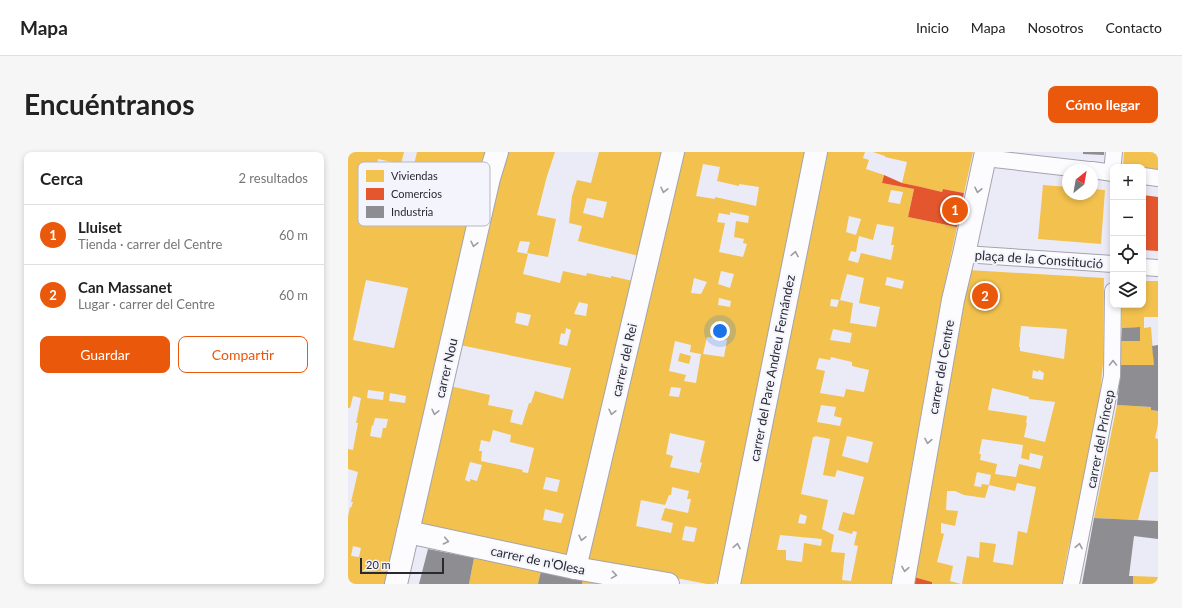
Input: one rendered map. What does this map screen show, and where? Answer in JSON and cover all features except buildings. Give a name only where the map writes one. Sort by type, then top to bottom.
[{"type":"street","name":"carrer Nou","points":[[490,175],[497,152]]},
{"type":"street","name":"carrer del Rei","points":[[575,568],[673,152]]},
{"type":"street","name":"carrer del Pare Andreu Fernández","points":[[729,584],[816,152]]},
{"type":"street","points":[[1113,164],[1114,152]]},
{"type":"street","points":[[985,155],[1062,166]]},
{"type":"street","name":"carrer del Centre","points":[[903,584],[953,300],[985,155]]},
{"type":"street","points":[[1098,171],[1110,173]]},
{"type":"street","points":[[1146,176],[1158,178]]},
{"type":"street","name":"carrer Nou","points":[[396,584],[478,226]]},
{"type":"street","name":"plaça de la Constitució","points":[[964,254],[1110,264]]},
{"type":"street","points":[[1146,267],[1158,268]]},
{"type":"street","name":"carrer del Príncep","points":[[1071,584],[1112,376],[1113,308]]},
{"type":"street","name":"carrer de n'Olesa","points":[[408,532],[575,568],[668,584]]},
{"type":"place","name":"Lluiset","points":[[955,210]]},
{"type":"place","name":"Can Massanet","points":[[985,296]]}]
